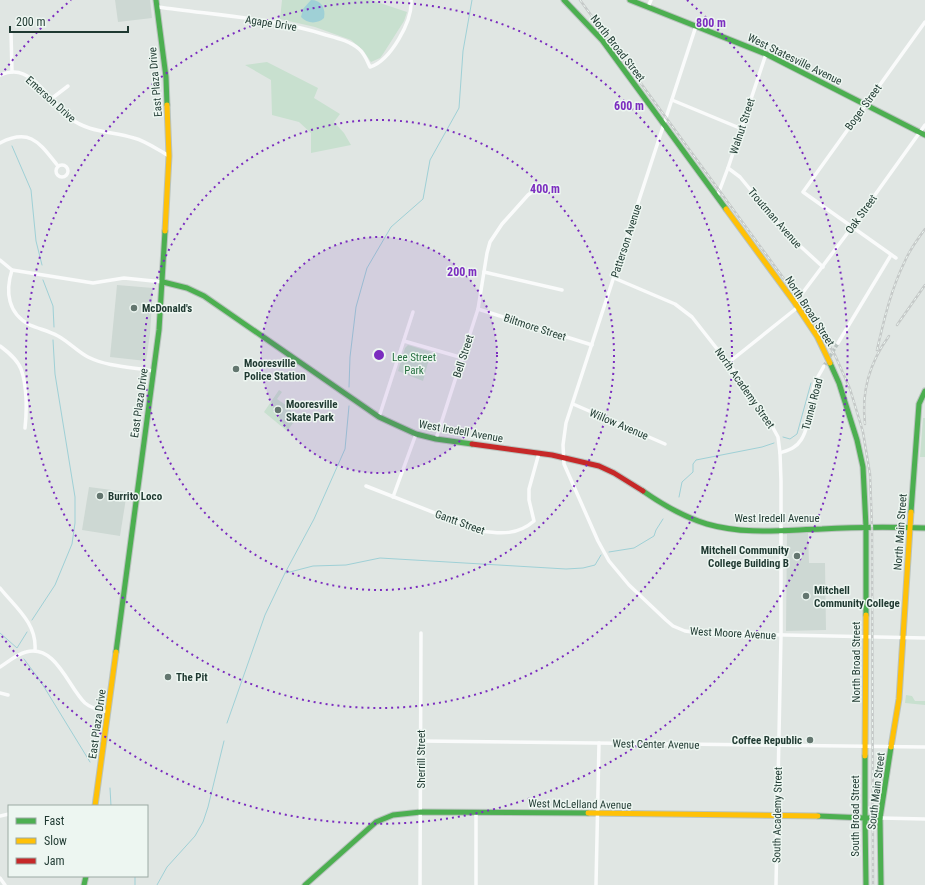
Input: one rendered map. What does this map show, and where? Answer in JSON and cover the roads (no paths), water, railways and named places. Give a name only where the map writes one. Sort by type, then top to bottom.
[{"type":"main road","name":"East Plaza Drive","points":[[95,805],[154,371],[163,282],[169,156],[166,77],[156,0]]},
{"type":"main road","name":"North Broad Street","points":[[564,0],[602,40],[796,305],[817,336],[839,383],[857,440],[863,467],[866,527],[866,747]]},
{"type":"main road","name":"West Statesville Avenue","points":[[630,0],[766,54],[920,132],[925,136]]},
{"type":"main road","name":"West Iredell Avenue","points":[[163,282],[187,288],[204,296],[379,417],[416,434],[436,439],[563,457],[599,466],[614,473],[667,507],[687,517],[730,529],[752,531],[866,527],[925,528]]},
{"type":"main road","name":"North Main Street","points":[[891,747],[900,699],[918,414],[919,404],[925,390]]},
{"type":"main road","name":"South Broad Street","points":[[866,747],[866,885]]},
{"type":"main road","name":"South Main Street","points":[[881,885],[880,818],[891,747]]},
{"type":"main road","name":"West McLelland Avenue","points":[[305,885],[376,822],[397,813],[598,813],[880,818]]},
{"type":"street","name":"Agape Drive","points":[[158,7],[271,22],[310,30],[351,44],[363,54],[370,67],[385,58],[402,33],[410,18],[412,7],[411,0]]},
{"type":"street","points":[[648,7],[651,0]]},
{"type":"street","name":"Boger Street","points":[[852,227],[802,192],[925,22]]},
{"type":"street","name":"Patterson Avenue","points":[[563,457],[564,433],[696,26]]},
{"type":"street","points":[[11,32],[12,72]]},
{"type":"street","name":"Walnut Street","points":[[717,197],[742,129],[766,54]]},
{"type":"street","name":"Emerson Drive","points":[[0,75],[12,72],[29,76],[62,112],[82,126],[93,130],[135,138],[169,156]]},
{"type":"street","points":[[51,99],[68,86]]},
{"type":"street","points":[[672,100],[742,129]]},
{"type":"street","name":"Oak Street","points":[[728,363],[796,305],[925,125]]},
{"type":"street","points":[[0,143],[17,136],[28,137],[38,142],[58,166]]},
{"type":"street","name":"Troutman Avenue","points":[[728,168],[740,177],[786,233],[823,267]]},
{"type":"street","name":"Bell Street","points":[[436,439],[478,309],[490,242],[502,224],[528,196],[532,192],[537,192]]},
{"type":"street","points":[[852,227],[896,258]]},
{"type":"street","points":[[838,343],[891,255]]},
{"type":"street","points":[[0,260],[12,270],[9,279],[8,291],[11,307],[20,318],[29,324],[65,340],[87,356],[102,363],[154,371]]},
{"type":"street","name":"West Iredell Avenue","points":[[12,270],[93,283],[124,278],[163,282]]},
{"type":"street","points":[[484,272],[562,290]]},
{"type":"street","name":"North Academy Street","points":[[614,278],[675,304],[700,326],[774,428],[778,437],[780,453],[781,529],[781,635],[778,745]]},
{"type":"street","name":"Biltmore Street","points":[[478,309],[592,345]]},
{"type":"street","points":[[379,417],[413,312]]},
{"type":"street","points":[[404,341],[463,358]]},
{"type":"street","points":[[0,346],[9,353],[21,368],[25,395],[25,428]]},
{"type":"street","name":"Tunnel Road","points":[[780,453],[789,450],[801,441],[815,383],[824,366]]},
{"type":"street","name":"Willow Avenue","points":[[573,404],[665,444]]},
{"type":"street","points":[[393,497],[416,434]]},
{"type":"street","name":"Gantt Street","points":[[366,486],[482,531],[499,534],[515,532],[534,521],[529,500],[529,488],[539,454]]},
{"type":"street","name":"West Moore Avenue","points":[[563,457],[564,464],[598,541],[609,561],[629,586],[673,626],[686,631],[700,633],[925,638]]},
{"type":"street","points":[[0,588],[24,615],[29,624],[35,650]]},
{"type":"street","name":"Sherrill Street","points":[[420,885],[421,633]]},
{"type":"street","points":[[0,667],[22,653],[35,650],[47,654],[56,662],[84,702],[96,709],[108,712]]},
{"type":"street","points":[[0,693],[8,696]]},
{"type":"street","name":"West Center Avenue","points":[[421,741],[925,747]]},
{"type":"street","points":[[596,885],[599,743]]},
{"type":"street","name":"South Academy Street","points":[[776,885],[778,745]]},
{"type":"street","points":[[476,813],[476,885]]},
{"type":"street","points":[[880,818],[925,819]]},
{"type":"street","points":[[0,878],[5,885]]},
{"type":"water","points":[[311,0],[318,1],[322,5],[324,18],[322,20],[309,22],[301,17],[303,9]]},
{"type":"waterway","points":[[349,387],[350,357],[356,307],[367,268],[391,227],[423,199],[430,160],[459,108],[463,51],[472,0]]},
{"type":"waterway","points":[[12,146],[31,190],[36,241],[42,265]]},
{"type":"waterway","points":[[43,280],[53,306],[54,327]]},
{"type":"waterway","points":[[32,620],[55,585],[72,544],[75,523],[75,497],[55,374],[53,340]]},
{"type":"waterway","points":[[783,437],[790,439],[797,434],[811,383]]},
{"type":"waterway","points":[[227,723],[265,615],[285,573],[314,519],[345,449],[349,406]]},
{"type":"waterway","points":[[679,497],[682,482],[693,472],[693,464],[696,460],[762,447],[774,443]]},
{"type":"waterway","points":[[609,552],[634,548],[654,536],[663,519]]},
{"type":"waterway","points":[[286,573],[313,566],[346,565],[380,558],[566,569],[583,568],[595,565],[601,555]]},
{"type":"waterway","points":[[0,633],[17,648],[27,632]]},
{"type":"waterway","points":[[24,659],[41,682],[90,762]]},
{"type":"waterway","points":[[157,885],[167,867],[195,836],[203,822],[224,741]]},
{"type":"waterway","points":[[110,788],[111,805]]},
{"type":"waterway","points":[[135,877],[135,885]]},
{"type":"tunnel","points":[[824,366],[838,343]]},
{"type":"railway","points":[[580,0],[809,313],[835,355],[850,389],[863,432],[870,474],[872,528],[873,885]]},
{"type":"railway","points":[[877,350],[885,316],[896,282],[909,252],[925,229]]},
{"type":"railway","points":[[897,325],[925,285]]},
{"type":"railway","points":[[865,424],[864,400],[868,377],[882,346],[889,336]]},
{"type":"place","name":"McDonald's","points":[[134,308]]},
{"type":"place","name":"Mooresville Police Station","points":[[236,369]]},
{"type":"place","name":"Mooresville Skate Park","points":[[278,410]]},
{"type":"place","name":"Burrito Loco","points":[[100,496]]},
{"type":"place","name":"Mitchell Community College Building B","points":[[797,556]]},
{"type":"place","name":"Mitchell Community College","points":[[806,596]]},
{"type":"place","name":"The Pit","points":[[168,677]]},
{"type":"place","name":"Coffee Republic","points":[[810,740]]},
{"type":"park label","name":"Lee Street Park","points":[[414,363]]}]
